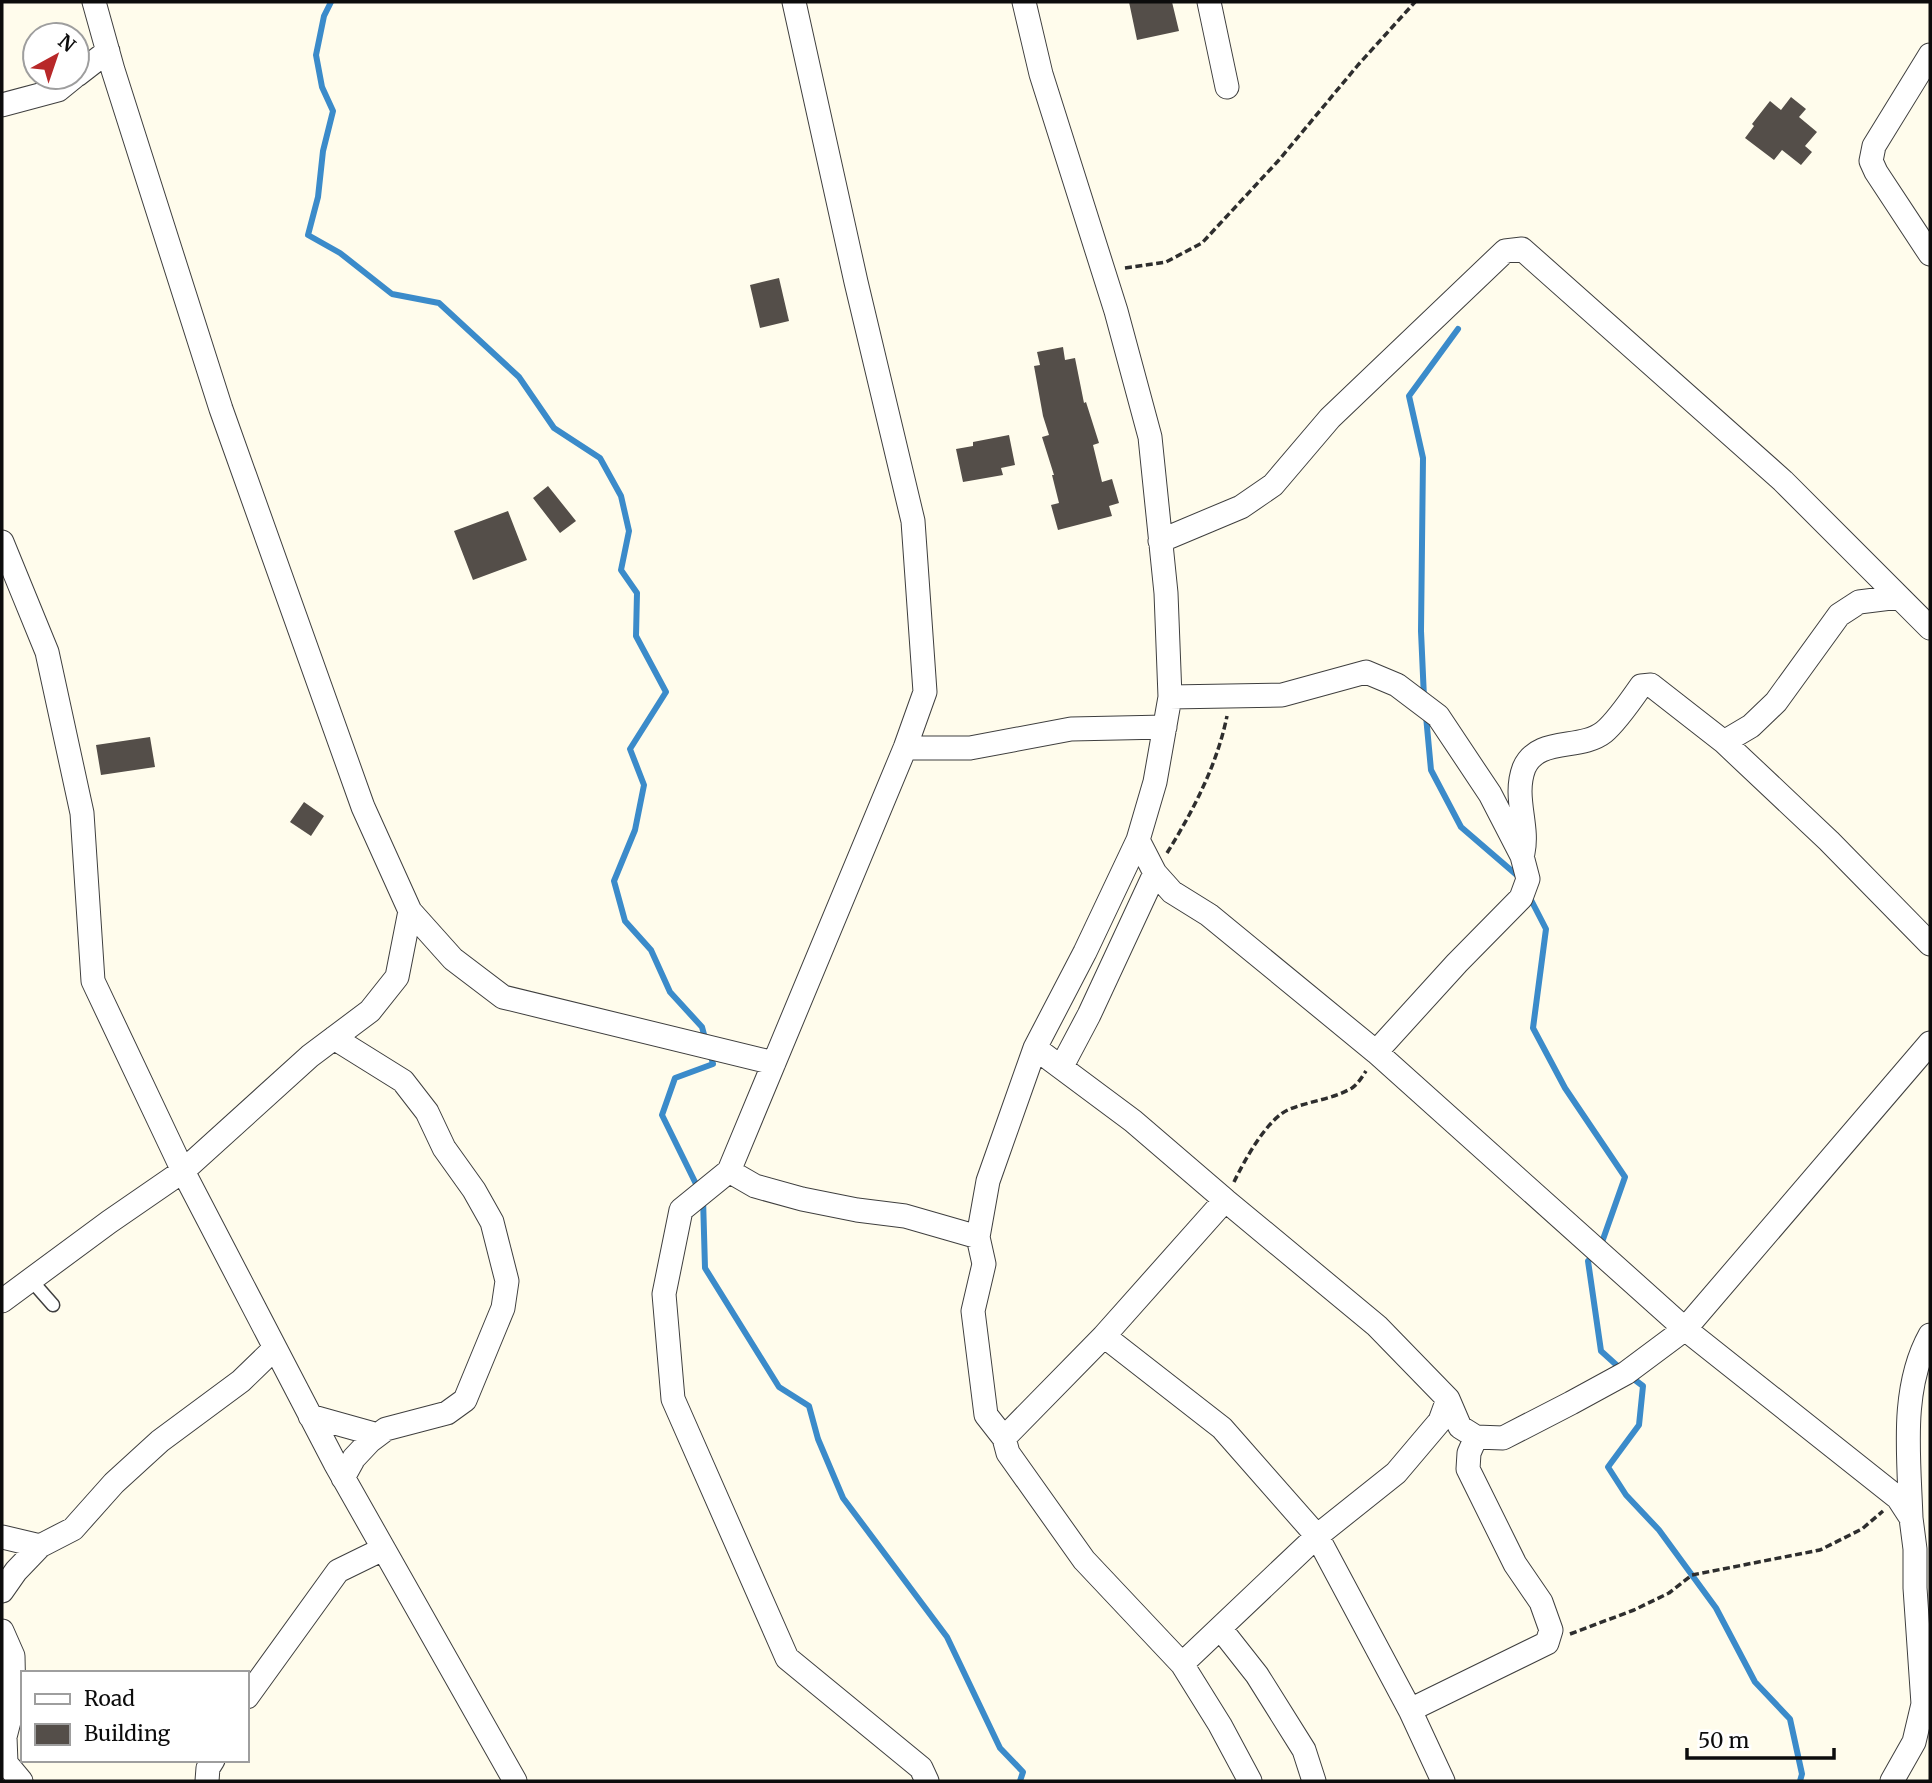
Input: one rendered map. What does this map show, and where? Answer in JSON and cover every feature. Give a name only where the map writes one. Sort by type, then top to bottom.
[{"type":"street","points":[[94,2],[221,409],[363,807],[410,911],[453,959],[503,997],[774,1063]]},
{"type":"street","points":[[794,2],[859,296],[913,521],[925,692],[905,748],[729,1171],[681,1210],[664,1294],[673,1399],[787,1658],[921,1768],[927,1781]]},
{"type":"street","points":[[1024,2],[1041,74],[1104,271],[1150,437],[1166,593],[1170,697],[1155,782],[1138,840],[1085,952],[1035,1048],[988,1181],[978,1237],[984,1264],[973,1311],[981,1387],[986,1415],[1004,1438],[1008,1453],[1084,1560],[1182,1664],[1220,1725],[1250,1781]]},
{"type":"street","points":[[1209,2],[1227,87]]},
{"type":"street","points":[[91,64],[108,51]]},
{"type":"street","points":[[1930,55],[1874,146],[1871,161],[1930,254]]},
{"type":"street","points":[[2,105],[54,91]]},
{"type":"street","points":[[1160,541],[1241,507],[1273,485],[1330,418],[1505,251],[1522,249],[1783,481],[1930,628]]},
{"type":"street","points":[[2,542],[47,652],[82,813],[93,981],[183,1171],[310,1416],[515,1781]]},
{"type":"street","points":[[1724,742],[1751,726],[1776,702],[1839,615],[1859,602],[1899,597]]},
{"type":"street","points":[[1170,697],[1282,695],[1366,672],[1397,685],[1438,716],[1490,794],[1522,856],[1528,879],[1521,898],[1457,962],[1376,1052]]},
{"type":"street","points":[[1522,856],[1526,839],[1519,796],[1525,767],[1536,753],[1557,746],[1584,742],[1605,732],[1641,687],[1651,685],[1724,742],[1926,931]]},
{"type":"street","points":[[905,748],[970,748],[1071,729],[1165,727]]},
{"type":"street","points":[[1138,840],[1155,873],[1172,892],[1209,915],[1376,1052],[1685,1329],[1898,1498],[1911,1518]]},
{"type":"street","points":[[1062,1066],[1089,1015],[1155,873]]},
{"type":"street","points":[[2,1301],[183,1171],[310,1056],[370,1011],[397,977],[410,911]]},
{"type":"street","points":[[334,1038],[403,1081],[427,1112],[444,1148],[474,1190],[492,1222],[507,1281],[503,1308],[465,1400],[447,1413],[386,1429],[354,1458],[343,1478]]},
{"type":"street","points":[[1035,1048],[1133,1121],[1377,1326],[1448,1399],[1460,1427],[1476,1437],[1503,1438],[1626,1373],[1685,1329],[1930,1043]]},
{"type":"street","points":[[729,1171],[755,1186],[802,1199],[905,1216],[978,1237]]},
{"type":"street","points":[[1004,1438],[1104,1336],[1226,1199]]},
{"type":"street","points":[[1891,1780],[1914,1742],[1923,1704],[1911,1518],[1908,1419],[1919,1356],[1930,1335]]},
{"type":"street","points":[[1104,1336],[1222,1428],[1317,1536],[1410,1710],[1443,1781]]},
{"type":"street","points":[[2,1591],[16,1571],[40,1546],[74,1529],[114,1483],[160,1441],[241,1381],[275,1348]]},
{"type":"street","points":[[1182,1664],[1317,1536],[1396,1473],[1440,1421],[1448,1399]]},
{"type":"street","points":[[310,1416],[378,1435]]},
{"type":"street","points":[[1410,1710],[1547,1643],[1551,1630],[1541,1602],[1515,1564],[1468,1469],[1469,1453],[1476,1437]]},
{"type":"street","points":[[2,1538],[40,1546]]},
{"type":"street","points":[[2,1538],[13,1553],[16,1571]]},
{"type":"street","points":[[248,1696],[338,1571],[383,1549]]},
{"type":"street","points":[[1220,1628],[1257,1675],[1304,1751],[1314,1781]]},
{"type":"street","points":[[2,1631],[13,1656],[14,1702],[5,1737],[6,1763],[21,1781]]},
{"type":"street","points":[[207,1781],[208,1768],[212,1762]]},
{"type":"lane","points":[[31,1280],[53,1306]]},
{"type":"path","points":[[1104,271],[1166,262],[1202,243],[1415,2]]},
{"type":"path","points":[[1155,873],[1183,826],[1216,756],[1232,696]]},
{"type":"path","points":[[1226,1199],[1242,1163],[1274,1120],[1287,1110],[1353,1087],[1367,1070],[1376,1052]]},
{"type":"path","points":[[1547,1643],[1633,1610],[1669,1593],[1692,1575],[1820,1550],[1862,1529],[1898,1498]]},
{"type":"building","points":[[1129,2],[1172,2],[1179,31],[1137,40]]},
{"type":"building","points":[[1791,97],[1806,109],[1799,117],[1817,132],[1805,146],[1812,152],[1801,165],[1782,150],[1774,160],[1745,138],[1770,101],[1781,110]]},
{"type":"building","points":[[779,278],[789,321],[760,328],[750,285]]},
{"type":"building","points":[[1063,347],[1065,360],[1075,358],[1084,403],[1086,402],[1099,443],[1093,445],[1102,482],[1112,479],[1119,503],[1109,506],[1112,516],[1058,530],[1051,505],[1059,503],[1054,475],[1042,437],[1049,435],[1034,366],[1040,365],[1037,352]]},
{"type":"building","points":[[1009,435],[1015,465],[1001,468],[1003,475],[963,482],[956,449],[973,446],[973,442]]},
{"type":"building","points":[[548,486],[576,521],[560,533],[533,498]]},
{"type":"building","points":[[508,511],[527,560],[473,580],[454,531]]},
{"type":"building","points":[[150,737],[155,767],[101,775],[96,745]]},
{"type":"building","points":[[304,802],[324,816],[311,836],[290,822]]},
{"type":"waterway","points":[[331,2],[324,16],[316,55],[322,87],[333,111],[323,151],[318,197],[308,235],[340,253],[392,294],[439,303],[519,377],[554,428],[600,458],[621,496],[629,531],[621,570],[637,593],[636,636],[666,692],[630,749],[644,785],[635,830],[614,881],[625,921],[651,950],[670,992],[702,1027],[706,1042]]},
{"type":"waterway","points":[[1424,698],[1421,631],[1423,458],[1409,396],[1458,329]]},
{"type":"waterway","points":[[1426,716],[1431,770],[1461,827],[1519,877]]},
{"type":"waterway","points":[[1529,896],[1546,929],[1533,1028],[1565,1088],[1625,1177],[1601,1245]]},
{"type":"waterway","points":[[698,1188],[662,1115],[675,1078],[713,1064],[710,1052]]},
{"type":"waterway","points":[[703,1198],[705,1268],[779,1387],[809,1406],[818,1439],[843,1498],[947,1637],[1000,1748],[1023,1772],[1020,1781]]},
{"type":"waterway","points":[[1596,1254],[1588,1261],[1601,1351],[1622,1370]]},
{"type":"waterway","points":[[1631,1377],[1643,1386],[1639,1425],[1608,1467],[1626,1495],[1659,1530],[1716,1608],[1755,1682],[1790,1719],[1802,1774],[1800,1781]]}]
